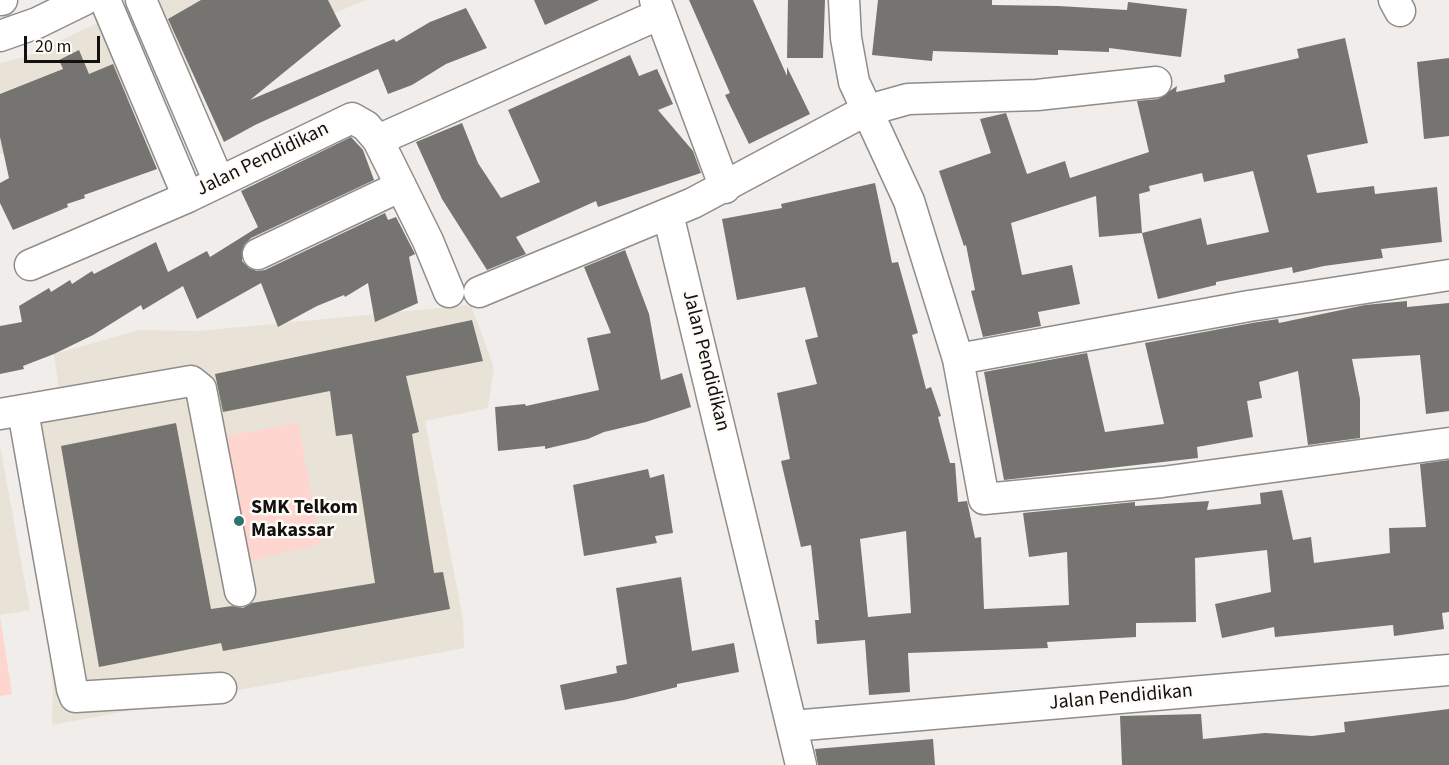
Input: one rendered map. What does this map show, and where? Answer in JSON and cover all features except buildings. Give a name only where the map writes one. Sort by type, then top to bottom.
[{"type":"street","points":[[0,36],[37,23],[84,0]]},
{"type":"street","name":"Jalan Pendidikan","points":[[105,0],[188,197],[352,118],[366,126],[378,140]]},
{"type":"street","points":[[141,0],[219,182]]},
{"type":"street","points":[[844,0],[849,62],[865,111],[897,171],[909,201],[958,359],[983,498],[986,500],[1162,482],[1449,443]]},
{"type":"street","points":[[449,292],[378,140],[658,7],[725,188]]},
{"type":"street","points":[[479,292],[725,188],[865,111],[916,98],[1037,95],[1156,82]]},
{"type":"street","points":[[258,254],[401,186]]},
{"type":"street","points":[[30,265],[188,197]]},
{"type":"street","name":"Jalan Pendidikan","points":[[668,214],[801,765]]},
{"type":"street","points":[[958,359],[1249,306],[1449,275]]},
{"type":"street","points":[[221,688],[75,697],[12,413],[191,381],[201,389],[240,591]]},
{"type":"street","name":"Jalan Pendidikan","points":[[792,726],[1449,670]]},
{"type":"shaded area","points":[[147,0],[366,0],[0,154],[0,63],[25,57]]},
{"type":"shaded area","name":"SMK Telkom Makassar","points":[[471,305],[494,368],[488,408],[425,421],[463,620],[464,648],[52,725],[53,691],[24,416],[61,405],[54,354],[139,330],[199,331]]},
{"type":"shaded area","points":[[298,423],[321,544],[247,561],[226,436]]},
{"type":"shaded area","points":[[0,445],[30,610],[0,615]]},
{"type":"shaded area","points":[[0,616],[12,694],[0,696]]},
{"type":"place","name":"SMK Telkom Makassar","points":[[239,521]]}]
